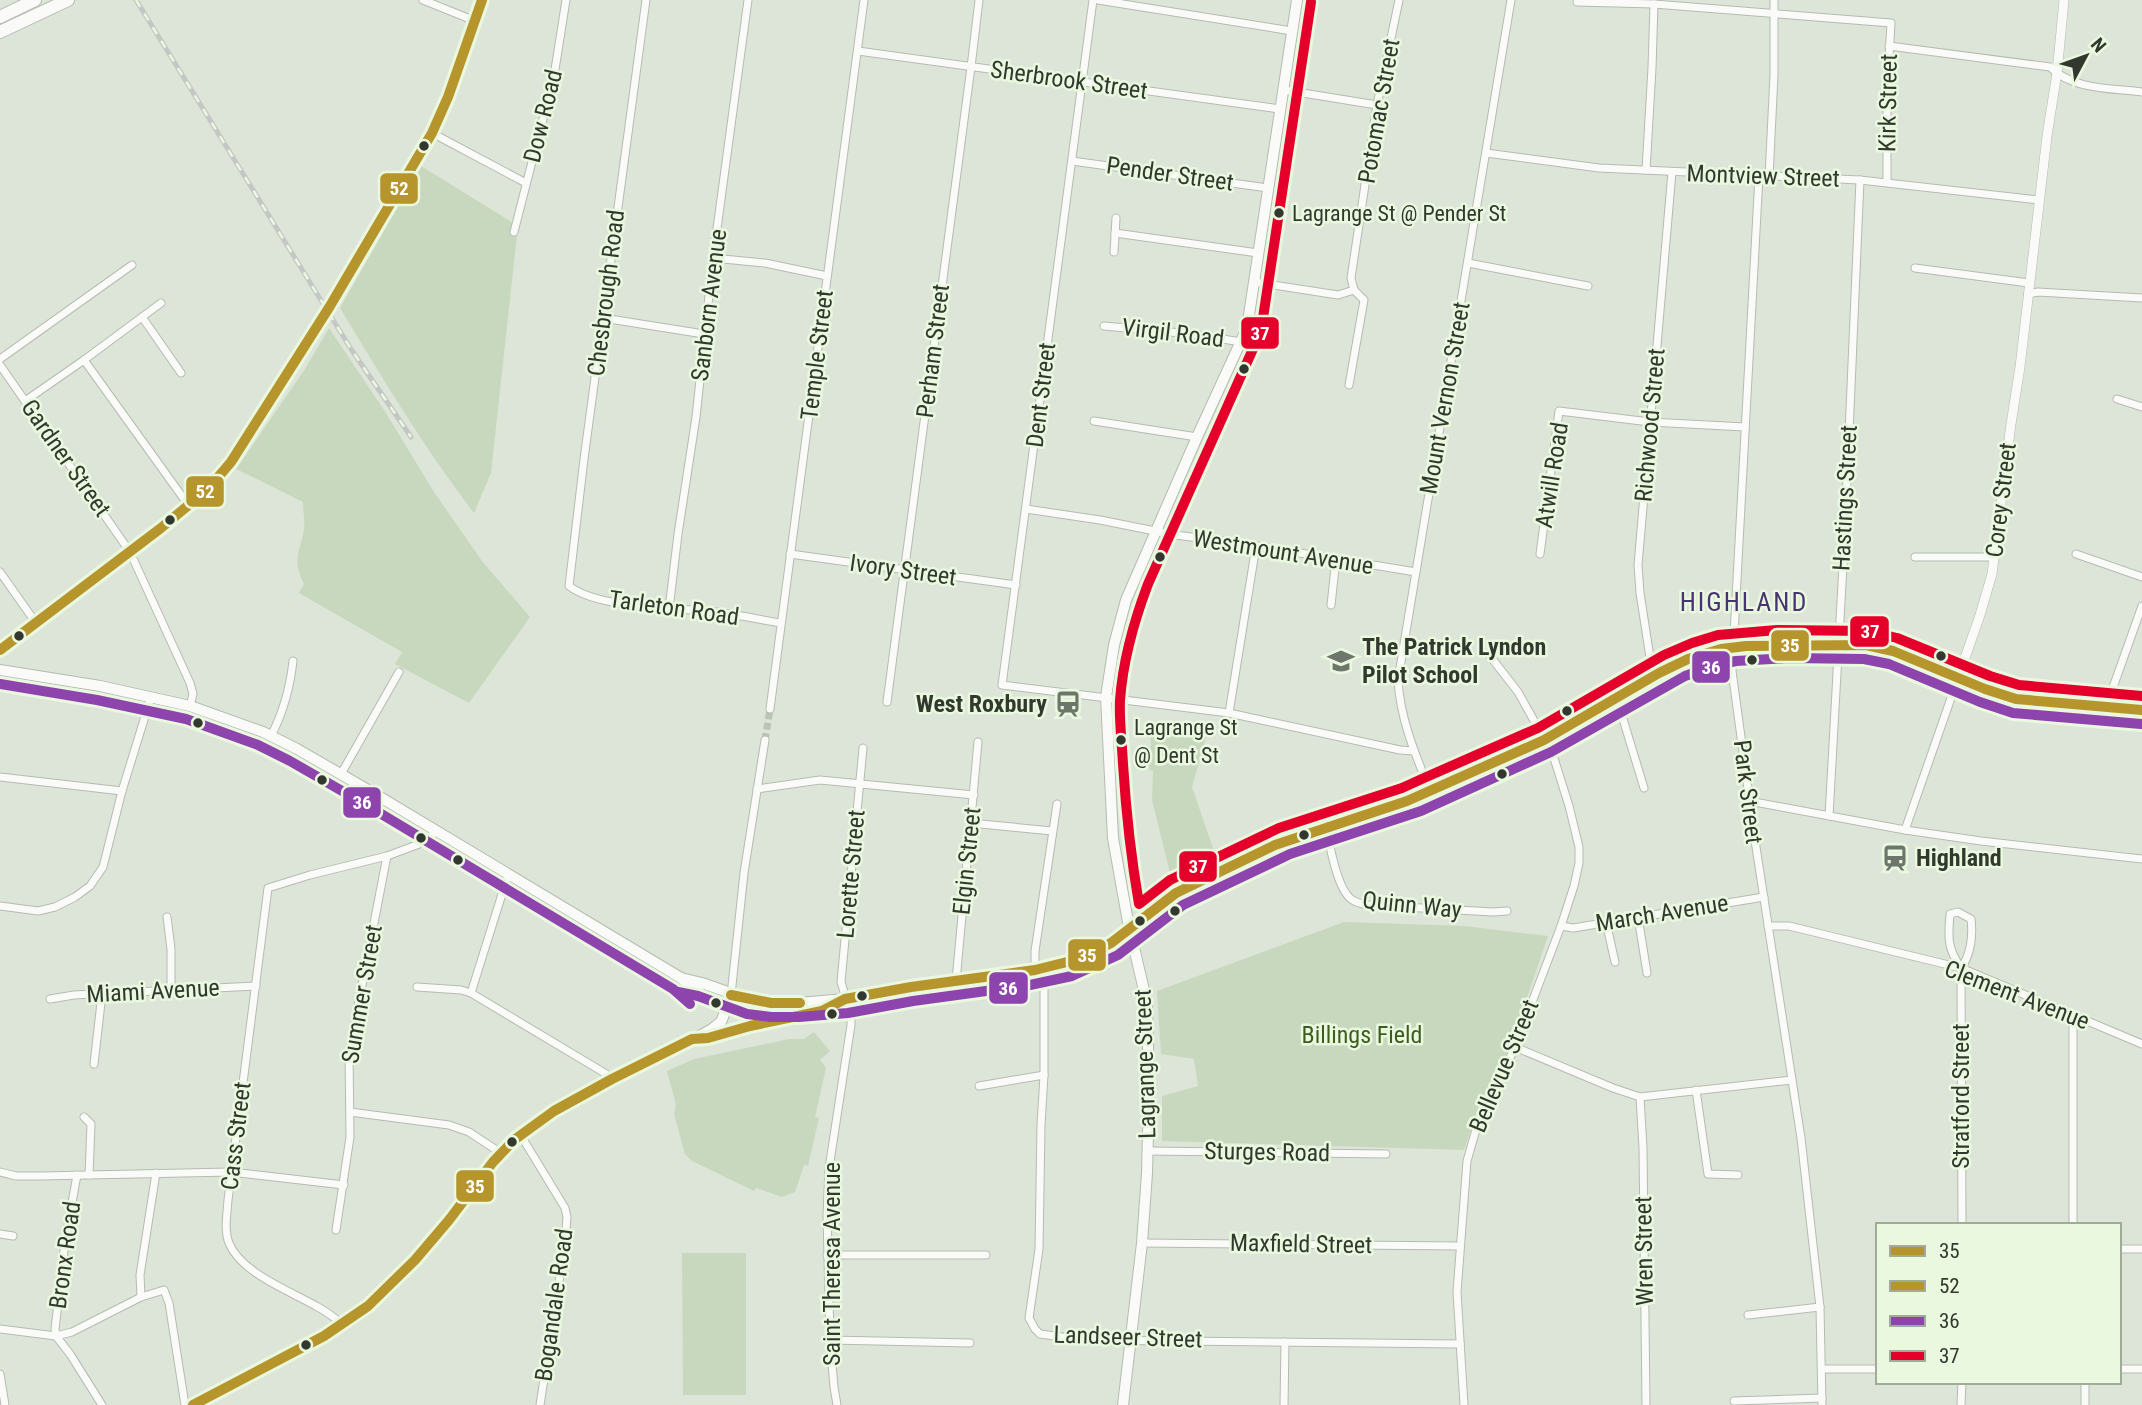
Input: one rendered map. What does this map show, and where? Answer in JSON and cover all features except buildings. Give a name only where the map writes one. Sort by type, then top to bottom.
[{"type":"highway","points":[[0,16],[35,0]]},
{"type":"highway","points":[[0,32],[68,0]]},
{"type":"main road","name":"Lagrange Street","points":[[1123,1405],[1142,1243],[1148,1151],[1147,1003],[1129,929],[1113,838],[1106,696],[1122,615],[1155,532],[1241,342],[1250,314],[1297,0]]},
{"type":"main road","points":[[681,978],[750,1000],[784,1003],[845,999],[1035,970],[1079,959],[1111,943],[1176,893],[1275,845],[1430,791],[1544,740],[1688,659],[1734,647],[1866,645],[1893,651],[2015,699],[2142,710]]},
{"type":"main road","points":[[0,670],[100,686],[190,706],[271,736],[437,831],[681,978],[696,992],[746,1015],[783,1018]]},
{"type":"main road","points":[[194,1405],[343,1324],[368,1306],[434,1238],[501,1153],[520,1134],[554,1111],[717,1026],[723,1018],[731,995]]},
{"type":"main road","points":[[692,1039],[708,1038],[829,1008],[845,999]]},
{"type":"street","points":[[424,0],[475,21]]},
{"type":"street","points":[[0,650],[188,506],[208,489],[231,462],[353,267],[432,133],[448,97],[482,0]]},
{"type":"street","name":"Dow Road","points":[[514,232],[554,76],[566,0]]},
{"type":"street","name":"Chesbrough Road","points":[[569,586],[646,0]]},
{"type":"street","name":"Sanborn Avenue","points":[[670,609],[748,0]]},
{"type":"street","name":"Temple Street","points":[[770,709],[864,0]]},
{"type":"street","name":"Perham Street","points":[[887,702],[979,0]]},
{"type":"street","points":[[1096,0],[1292,31]]},
{"type":"street","name":"Dent Street","points":[[1096,0],[1002,685],[1106,696]]},
{"type":"street","name":"Potomac Street","points":[[1349,385],[1364,300],[1354,290],[1351,278],[1377,105],[1399,0]]},
{"type":"street","name":"Mount Vernon Street","points":[[1430,791],[1414,751],[1399,699],[1398,680],[1511,0]]},
{"type":"street","points":[[1769,177],[1774,75],[1774,0]]},
{"type":"street","name":"Corey Street","points":[[1905,830],[1992,574],[2057,73],[2064,0]]},
{"type":"street","points":[[1577,2],[1654,4],[1773,14]]},
{"type":"street","points":[[1646,170],[1654,4]]},
{"type":"street","name":"Kirk Street","points":[[1773,14],[1891,23],[1886,182]]},
{"type":"street","points":[[1889,46],[2050,66],[2064,79],[2076,83],[2142,92]]},
{"type":"street","name":"Sherbrook Street","points":[[858,51],[1280,109]]},
{"type":"street","points":[[1284,90],[1377,105]]},
{"type":"street","points":[[432,133],[526,183]]},
{"type":"street","name":"Montview Street","points":[[1486,153],[1553,163],[1672,172],[1886,182],[2039,200]]},
{"type":"street","name":"Pender Street","points":[[1072,160],[1268,188]]},
{"type":"street","name":"Richwood Street","points":[[1653,677],[1638,581],[1672,172]]},
{"type":"street","name":"Park Street","points":[[1759,176],[1732,670],[1763,897],[1801,1138],[1820,1307],[1822,1402]]},
{"type":"street","name":"Hastings Street","points":[[1829,816],[1860,180]]},
{"type":"street","points":[[1114,252],[1116,218]]},
{"type":"street","points":[[1115,233],[1258,253]]},
{"type":"street","points":[[713,258],[765,263],[827,276]]},
{"type":"street","points":[[1468,263],[1588,286]]},
{"type":"street","points":[[0,359],[132,265]]},
{"type":"street","points":[[1914,268],[2029,283]]},
{"type":"street","points":[[1254,282],[1338,295],[1354,290]]},
{"type":"street","points":[[2028,293],[2142,298]]},
{"type":"street","points":[[25,401],[161,303]]},
{"type":"street","points":[[142,317],[181,373]]},
{"type":"street","points":[[603,318],[704,334]]},
{"type":"street","name":"Virgil Road","points":[[1104,326],[1192,334],[1241,342]]},
{"type":"street","points":[[84,360],[188,506]]},
{"type":"street","name":"Gardner Street","points":[[0,365],[130,552],[190,683],[193,694],[190,706]]},
{"type":"street","points":[[2117,399],[2142,407]]},
{"type":"street","name":"Atwill Road","points":[[1540,554],[1559,411],[1650,422],[1745,427]]},
{"type":"street","points":[[1094,421],[1197,437]]},
{"type":"street","name":"Westmount Avenue","points":[[1026,509],[1100,520],[1155,532],[1416,572]]},
{"type":"street","points":[[1229,713],[1256,546]]},
{"type":"street","name":"Ivory Street","points":[[790,554],[1016,585]]},
{"type":"street","points":[[2076,554],[2142,577]]},
{"type":"street","points":[[1915,557],[1994,557]]},
{"type":"street","points":[[1331,605],[1336,559]]},
{"type":"street","points":[[0,572],[36,623]]},
{"type":"street","name":"Tarleton Road","points":[[569,586],[578,593],[625,604],[708,611],[780,623]]},
{"type":"street","points":[[2106,707],[2142,606]]},
{"type":"street","name":"Bellevue Street","points":[[1464,1405],[1457,1292],[1467,1161],[1475,1133],[1515,1047],[1561,926],[1579,863],[1579,847],[1553,755],[1518,692],[1490,656]]},
{"type":"street","points":[[271,736],[281,716],[293,660]]},
{"type":"street","points":[[341,774],[399,673]]},
{"type":"street","points":[[1106,696],[1229,713],[1414,751]]},
{"type":"street","points":[[0,906],[38,911],[55,907],[90,886],[103,867],[122,791],[151,697]]},
{"type":"street","points":[[1613,700],[1623,719],[1644,788]]},
{"type":"street","points":[[731,995],[744,873],[765,740]]},
{"type":"street","name":"Elgin Street","points":[[956,981],[978,742]]},
{"type":"street","name":"Lorette Street","points":[[845,999],[841,982],[863,748]]},
{"type":"street","points":[[0,777],[122,791]]},
{"type":"street","points":[[757,789],[813,780],[974,796]]},
{"type":"street","points":[[1749,801],[1905,830],[2142,859]]},
{"type":"street","name":"Landseer Street","points":[[1057,804],[1035,951],[1035,970],[1044,989],[1039,1248],[1029,1318],[1035,1329],[1040,1334],[1084,1339],[1460,1345]]},
{"type":"street","points":[[971,823],[1052,831]]},
{"type":"street","name":"Quinn Way","points":[[1326,828],[1345,893],[1354,901],[1380,906],[1507,911]]},
{"type":"street","points":[[387,856],[422,843],[437,831]]},
{"type":"street","name":"Cass Street","points":[[343,1324],[317,1306],[278,1287],[254,1270],[233,1250],[228,1241],[227,1228],[231,1172],[268,888],[387,856]]},
{"type":"street","name":"Summer Street","points":[[336,1230],[350,1137],[349,1052],[387,856]]},
{"type":"street","points":[[471,993],[508,874]]},
{"type":"street","name":"March Avenue","points":[[1561,926],[1573,928],[1763,897]]},
{"type":"street","name":"Stratford Street","points":[[1961,968],[1949,946],[1948,930],[1950,914],[1958,912],[1971,919],[1972,925],[1969,955],[1961,968],[1962,1223]]},
{"type":"street","points":[[167,917],[172,990]]},
{"type":"street","points":[[1638,917],[1647,973]]},
{"type":"street","points":[[1606,922],[1615,962]]},
{"type":"street","name":"Clement Avenue","points":[[1768,926],[1789,926],[1961,968],[2142,1044]]},
{"type":"street","name":"Miami Avenue","points":[[50,999],[61,996],[256,986]]},
{"type":"street","points":[[418,987],[471,993],[613,1079]]},
{"type":"street","points":[[94,1064],[102,994]]},
{"type":"street","name":"Saint Theresa Avenue","points":[[837,1405],[830,1340],[827,1255],[829,1168],[851,1026],[851,1015],[845,999]]},
{"type":"street","points":[[2073,1016],[2073,1223]]},
{"type":"street","points":[[1515,1047],[1640,1097],[1793,1080]]},
{"type":"street","points":[[979,1086],[1044,1075]]},
{"type":"street","points":[[1696,1090],[1708,1174],[1738,1175]]},
{"type":"street","name":"Wren Street","points":[[1640,1097],[1646,1405]]},
{"type":"street","points":[[350,1112],[449,1125],[469,1132],[501,1153]]},
{"type":"street","points":[[84,1117],[91,1125],[89,1175]]},
{"type":"street","name":"Bogandale Road","points":[[520,1134],[565,1208],[567,1217],[540,1405]]},
{"type":"street","name":"Sturges Road","points":[[1148,1151],[1386,1154]]},
{"type":"street","points":[[0,1171],[16,1176],[231,1172],[344,1185]]},
{"type":"street","points":[[141,1297],[140,1275],[156,1173]]},
{"type":"street","name":"Bronx Road","points":[[77,1175],[65,1242],[55,1329],[56,1336],[102,1405]]},
{"type":"street","points":[[0,1234],[13,1236]]},
{"type":"street","name":"Maxfield Street","points":[[1142,1243],[1460,1246]]},
{"type":"street","points":[[2121,1249],[2142,1249]]},
{"type":"street","points":[[827,1255],[986,1255]]},
{"type":"street","points":[[0,1329],[56,1336],[72,1332],[141,1297],[164,1290],[185,1405]]},
{"type":"street","points":[[1748,1315],[1820,1307]]},
{"type":"street","points":[[830,1340],[970,1343]]},
{"type":"street","points":[[1284,1405],[1285,1342]]},
{"type":"street","points":[[1822,1369],[1876,1369]]},
{"type":"street","points":[[2121,1369],[2142,1369]]},
{"type":"street","points":[[0,1374],[5,1405]]},
{"type":"street","points":[[1961,1405],[1962,1384]]},
{"type":"street","points":[[2085,1384],[2085,1405]]},
{"type":"street","points":[[1734,1401],[1822,1402]]},
{"type":"green space","points":[[421,166],[518,226],[491,473],[474,513],[421,438],[340,308]]},
{"type":"green space","points":[[329,328],[386,413],[434,492],[482,561],[530,617],[469,703],[395,664],[402,652],[299,593],[304,584],[297,563],[304,530],[303,502],[236,469],[305,369]]},
{"type":"green space","points":[[1150,730],[1206,737],[1192,787],[1216,857],[1173,878],[1152,800],[1153,771],[1149,770]]},
{"type":"green space","name":"Billings Field","points":[[1344,922],[1464,926],[1548,936],[1505,1062],[1481,1100],[1464,1150],[1162,1141],[1162,1096],[1198,1086],[1194,1059],[1161,1054],[1157,991]]},
{"type":"green space","points":[[814,1032],[830,1051],[820,1060],[826,1068],[815,1117],[819,1118],[808,1166],[804,1165],[795,1192],[782,1197],[756,1188],[754,1191],[692,1161],[685,1154],[674,1114],[676,1105],[667,1071],[694,1059],[789,1039],[804,1039]]},
{"type":"green space","points":[[682,1253],[746,1253],[746,1395],[683,1395]]},
{"type":"tunnel","points":[[765,740],[770,709]]},
{"type":"railway","points":[[136,0],[351,349],[411,437]]},
{"type":"transit line","name":"52","points":[[0,650],[161,528],[208,489],[231,462],[330,306],[432,133],[448,97],[482,0]]},
{"type":"transit line","name":"37","points":[[1311,2],[1261,331],[1148,584],[1126,655],[1120,700],[1121,732],[1129,834],[1139,904],[1170,880],[1279,828],[1402,788],[1538,728],[1664,655],[1718,635],[1777,630],[1868,631],[1897,638],[2019,685],[2142,696]]},
{"type":"transit line","name":"35","points":[[193,1405],[324,1336],[368,1306],[415,1260],[493,1162],[514,1140],[554,1111],[692,1039],[708,1038],[822,1011],[845,999],[1035,970],[1079,959],[1111,943],[1176,893],[1275,845],[1407,801],[1544,740],[1688,659],[1721,649],[1746,646],[1866,645],[1893,651],[2016,699],[2142,710]]},
{"type":"transit line","name":"36","points":[[678,992],[698,996],[747,1014],[799,1017],[848,1013],[1072,976],[1118,955],[1183,905],[1290,854],[1421,811],[1551,752],[1685,676],[1736,661],[1789,658],[1864,659],[1889,664],[2013,713],[2141,724]]},
{"type":"transit line","name":"36","points":[[0,684],[97,700],[186,719],[258,745],[368,806],[673,989],[690,1004]]},
{"type":"transit line","name":"35","points":[[731,995],[771,1003],[800,1003]]},
{"type":"place","name":"Lagrange St @ Pender St","points":[[1279,213]]},
{"type":"place","name":"The Patrick Lyndon Pilot School","points":[[1341,661]]},
{"type":"place","name":"West Roxbury","points":[[1068,704]]},
{"type":"place","name":"Lagrange St @ Dent St","points":[[1121,740]]},
{"type":"place","name":"Highland","points":[[1895,858]]},
{"type":"district","name":"HIGHLAND","points":[[1744,602]]}]
